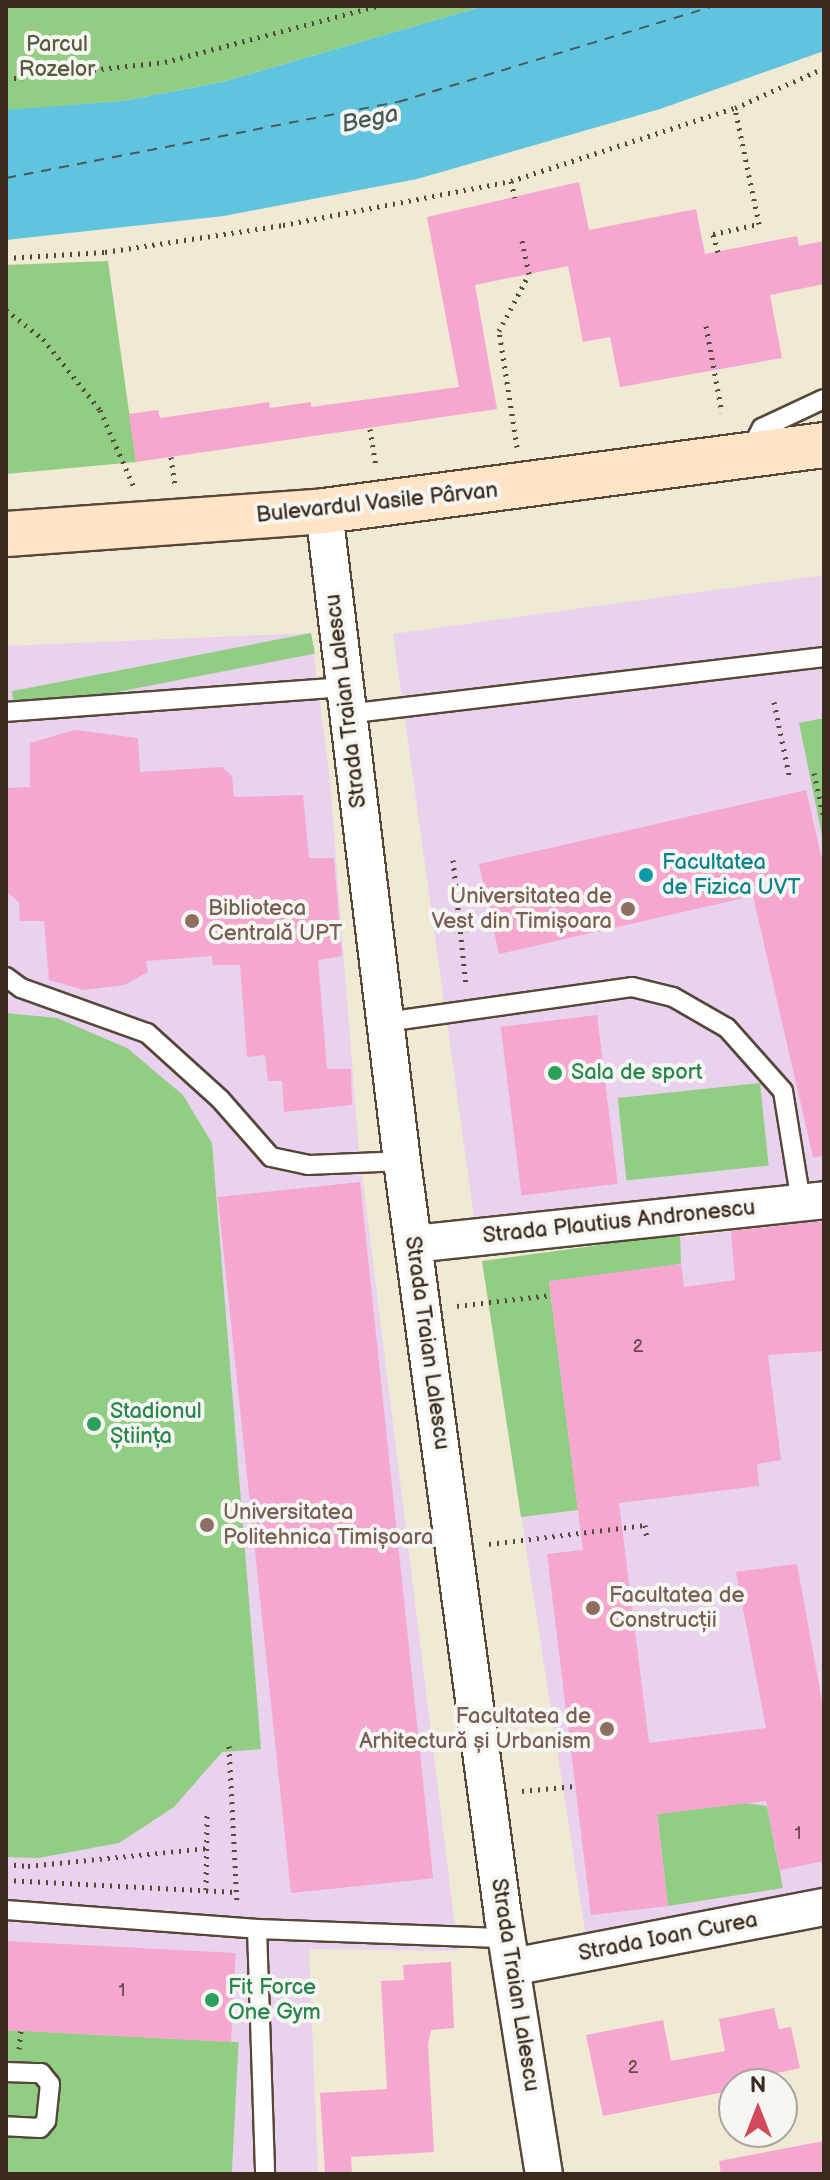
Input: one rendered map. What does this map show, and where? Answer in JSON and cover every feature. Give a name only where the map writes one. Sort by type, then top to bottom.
[{"type":"main road","name":"Bulevardul Vasile Pârvan","points":[[6,534],[324,511],[824,445]]},
{"type":"street","name":"Strada Traian Lalescu","points":[[324,511],[402,1161],[509,1952],[544,2174]]},
{"type":"street","name":"Strada Plautius Andronescu","points":[[414,1244],[813,1201]]},
{"type":"street","name":"Strada Ioan Curea","points":[[509,1952],[824,1907]]},
{"type":"lane","points":[[747,456],[762,428],[824,399]]},
{"type":"lane","points":[[6,712],[345,701],[824,657]]},
{"type":"lane","points":[[6,977],[21,988],[147,1033],[220,1099],[271,1157],[308,1165],[402,1161]]},
{"type":"lane","points":[[386,1022],[632,987],[673,997],[727,1028],[783,1091],[813,1201]]},
{"type":"lane","points":[[6,1910],[509,1952]]},
{"type":"lane","points":[[257,1929],[265,2174]]},
{"type":"lane","points":[[6,2072],[41,2073],[50,2084],[46,2121],[40,2128],[6,2126]]},
{"type":"path","points":[[6,79],[165,62],[377,6]]},
{"type":"path","points":[[6,258],[105,252],[283,225],[511,181],[735,108],[824,68]]},
{"type":"path","points":[[718,252],[713,234],[759,224],[735,108]]},
{"type":"path","points":[[511,181],[515,198]]},
{"type":"path","points":[[517,448],[499,331],[529,274],[521,236]]},
{"type":"path","points":[[6,310],[43,339],[100,410],[134,488]]},
{"type":"path","points":[[706,326],[722,413]]},
{"type":"path","points":[[370,429],[376,467]]},
{"type":"path","points":[[171,457],[175,485]]},
{"type":"path","points":[[774,702],[790,779]]},
{"type":"path","points":[[814,773],[824,819]]},
{"type":"path","points":[[453,860],[468,1010]]},
{"type":"path","points":[[457,1306],[551,1295]]},
{"type":"path","points":[[489,1544],[645,1525],[647,1539]]},
{"type":"path","points":[[229,1746],[237,1928]]},
{"type":"path","points":[[522,1791],[575,1786]]},
{"type":"path","points":[[206,1890],[207,1815]]},
{"type":"path","points":[[6,1864],[28,1866],[207,1848]]},
{"type":"path","points":[[28,1866],[28,1882]]},
{"type":"path","points":[[6,1880],[237,1892]]},
{"type":"shaded area","name":"Universitatea de Vest din Timișoara","points":[[824,575],[824,1183],[474,1217],[393,634]]},
{"type":"shaded area","name":"Universitatea Politehnica Timișoara","points":[[311,633],[330,781],[358,1140],[458,1951],[309,1949],[318,2174],[6,2174],[6,646]]},
{"type":"shaded area","points":[[824,1220],[824,1889],[586,1937],[482,1261]]},
{"type":"green space","name":"Parcul Rozelor","points":[[6,6],[484,6],[222,82],[123,101],[6,110]]},
{"type":"green space","points":[[108,261],[136,462],[6,474],[6,265]]},
{"type":"green space","points":[[311,633],[315,654],[16,712],[12,691]]},
{"type":"green space","points":[[824,718],[824,845],[799,723]]},
{"type":"green space","points":[[6,1013],[57,1018],[127,1048],[183,1095],[212,1143],[261,1749],[222,1752],[174,1807],[119,1843],[38,1858],[6,1857]]},
{"type":"green space","points":[[760,1083],[769,1166],[626,1180],[618,1098]]},
{"type":"green space","points":[[680,1234],[681,1264],[549,1282],[578,1510],[521,1517],[482,1261]]},
{"type":"green space","points":[[745,1803],[767,1806],[783,1888],[668,1906],[657,1814]]},
{"type":"green space","points":[[6,2030],[239,2042],[232,2174],[6,2174]]},
{"type":"water","name":"Bega","points":[[484,6],[824,6],[824,51],[660,109],[417,179],[224,216],[6,240],[6,110],[123,101],[222,82]]},
{"type":"building","points":[[579,182],[589,230],[696,209],[705,254],[797,236],[799,246],[824,241],[824,284],[770,295],[782,358],[620,387],[610,337],[583,342],[568,266],[475,285],[497,409],[136,462],[129,414],[158,410],[160,418],[269,402],[270,408],[311,402],[311,407],[459,387],[427,217]]},
{"type":"building","name":"Biblioteca Centrală UPT","points":[[74,730],[138,738],[140,772],[222,767],[232,776],[234,797],[303,795],[309,858],[334,858],[342,956],[318,960],[327,1069],[351,1069],[352,1105],[284,1112],[282,1081],[268,1081],[265,1055],[247,1057],[240,965],[213,965],[212,956],[146,961],[148,972],[124,985],[84,990],[49,980],[44,921],[20,921],[19,902],[6,892],[6,788],[30,787],[30,743]]},
{"type":"building","name":"Facultatea de Fizica UVT","points":[[806,790],[824,868],[824,1156],[813,1157],[753,896],[499,954],[479,864]]},
{"type":"building","name":"Sala de sport","points":[[597,1015],[618,1184],[521,1196],[501,1027]]},
{"type":"building","points":[[360,1182],[433,1878],[291,1893],[218,1197]]},
{"type":"building","points":[[824,1221],[824,1351],[768,1355],[781,1460],[757,1464],[759,1486],[619,1503],[649,1743],[766,1728],[736,1572],[797,1564],[824,1712],[824,1861],[780,1870],[766,1801],[657,1814],[668,1906],[591,1915],[547,1554],[583,1550],[549,1281],[681,1264],[684,1287],[735,1280],[731,1231]]},
{"type":"building","points":[[6,1941],[236,1953],[231,2042],[6,2030]]},
{"type":"building","points":[[451,1962],[454,2028],[431,2030],[428,2044],[434,2152],[351,2157],[352,2174],[325,2174],[320,2093],[387,2089],[381,1981],[404,1980],[403,1965]]},
{"type":"building","points":[[774,2008],[779,2029],[791,2027],[800,2068],[718,2068],[718,2093],[603,2116],[586,2035],[663,2020],[671,2061],[725,2051],[719,2019]]},
{"type":"building","points":[[824,2141],[824,2174],[721,2174],[719,2161]]},
{"type":"ferry route","points":[[6,178],[398,102],[713,6]]},
{"type":"place","name":"Facultatea de Fizica UVT","points":[[646,875]]},
{"type":"place","name":"Universitatea de Vest din Timișoara","points":[[628,909]]},
{"type":"place","name":"Biblioteca Centrală UPT","points":[[192,921]]},
{"type":"place","name":"Sala de sport","points":[[555,1073]]},
{"type":"place","name":"Stadionul Știința","points":[[94,1424]]},
{"type":"place","name":"Universitatea Politehnica Timișoara","points":[[207,1525]]},
{"type":"place","name":"Facultatea de Construcții","points":[[593,1608]]},
{"type":"place","name":"Facultatea de Arhitectură și Urbanism","points":[[607,1729]]},
{"type":"place","name":"Fit Force One Gym","points":[[212,2000]]}]
